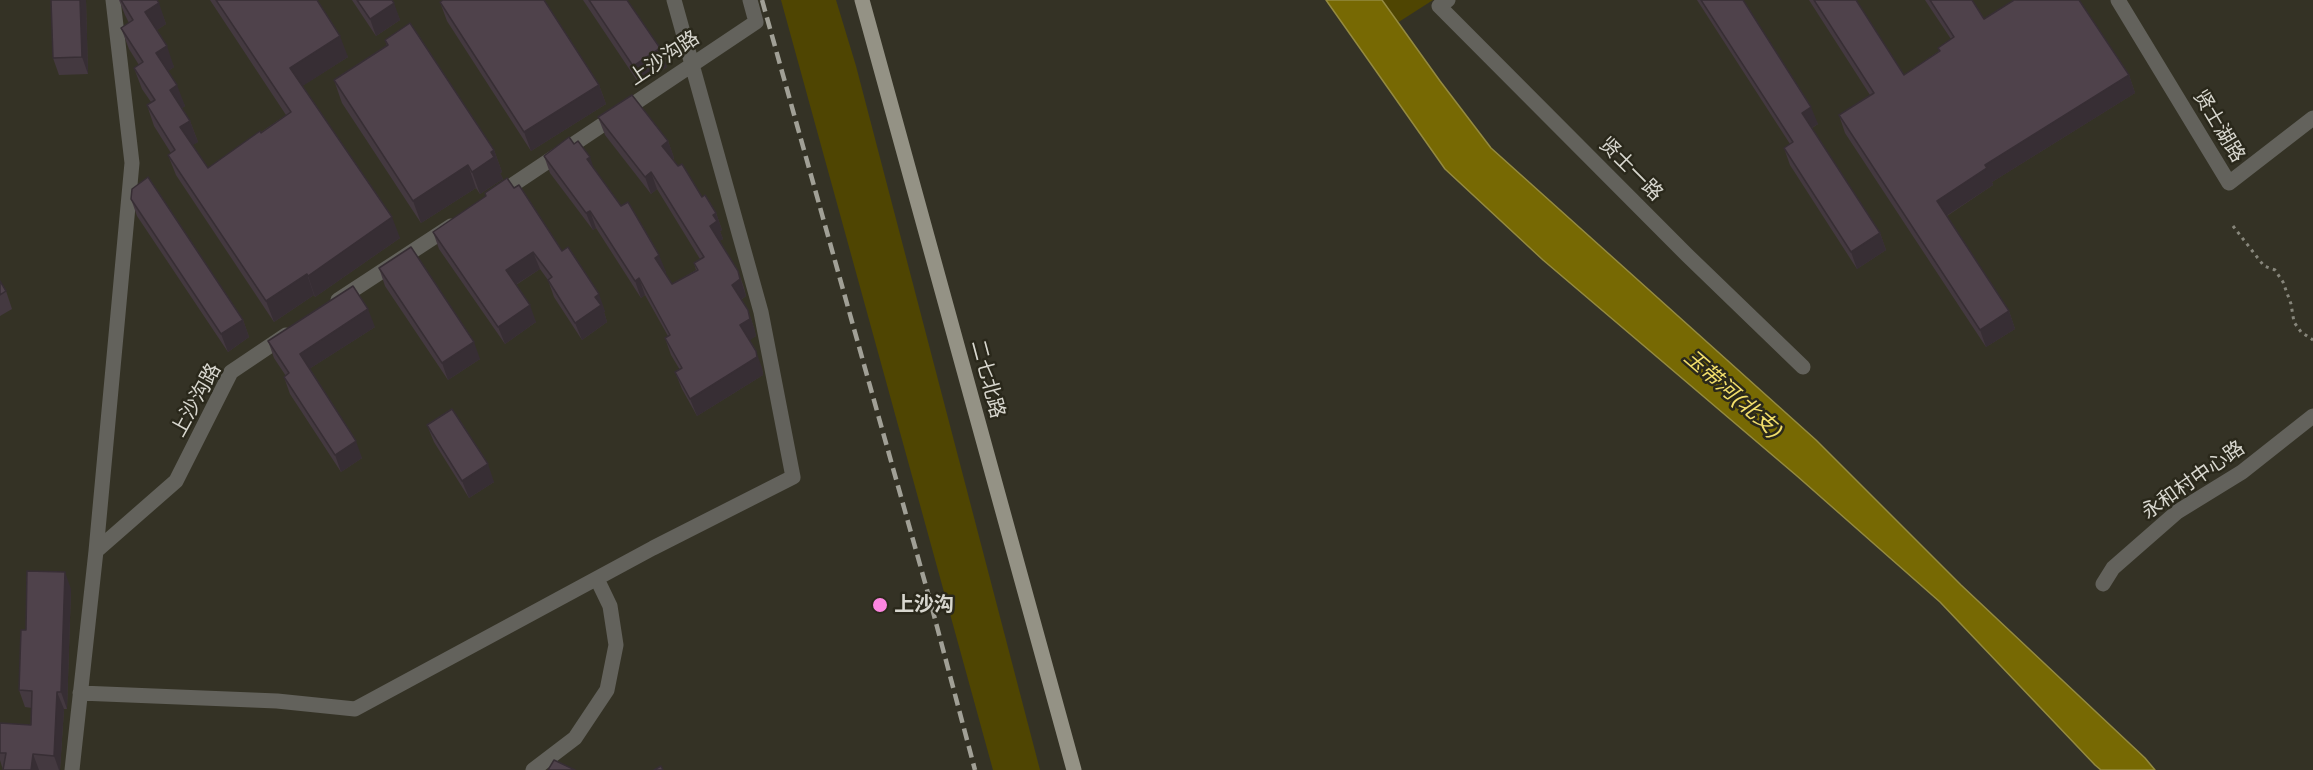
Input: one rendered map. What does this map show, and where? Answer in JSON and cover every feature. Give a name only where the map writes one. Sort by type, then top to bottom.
[{"type":"main road","name":"二七北路","points":[[862,0],[1074,770]]},
{"type":"street","points":[[72,770],[96,551],[132,163],[113,0]]},
{"type":"street","points":[[80,693],[277,701],[355,710],[597,579],[793,477],[761,312],[674,0]]},
{"type":"street","name":"上沙沟路","points":[[486,202],[756,22],[750,0]]},
{"type":"street","name":"贤士一路","points":[[1448,0],[1439,6],[1803,367]]},
{"type":"street","name":"贤士湖路","points":[[2118,0],[2229,183],[2313,118]]},
{"type":"street","points":[[329,307],[466,215]]},
{"type":"street","name":"上沙沟路","points":[[96,551],[176,481],[231,372],[299,326]]},
{"type":"street","name":"永和村中心路","points":[[2103,584],[2113,568],[2177,512],[2242,472],[2313,416]]},
{"type":"street","points":[[533,770],[575,738],[607,690],[616,645],[610,606],[597,579]]},
{"type":"path","points":[[2233,226],[2264,266],[2275,270],[2283,282],[2291,304],[2294,322],[2301,332],[2313,340]]},
{"type":"shaded area","points":[[781,0],[836,0],[856,66],[1040,770],[993,770]]},
{"type":"shaded area","points":[[1377,0],[1433,0],[1394,25]]},
{"type":"water","name":"玉带河(北支)","points":[[1326,0],[1382,0],[1491,148],[1816,440],[1961,585],[2155,770],[2101,770],[2095,765],[1940,602],[1797,476],[1543,260],[1445,169]]},
{"type":"building","points":[[51,0],[80,0],[82,57],[53,58]]},
{"type":"building","points":[[121,0],[157,0],[159,3],[145,12],[167,46],[156,53],[177,85],[170,90],[190,121],[180,127],[208,168],[291,112],[216,0],[317,0],[340,36],[290,68],[392,217],[308,276],[307,274],[266,301],[168,155],[175,150],[147,105],[155,100],[134,68],[143,62],[121,28],[133,20]]},
{"type":"building","points":[[357,0],[392,0],[394,3],[370,19]]},
{"type":"building","points":[[443,0],[544,0],[599,85],[524,132],[440,2]]},
{"type":"building","points":[[589,0],[627,0],[660,48],[633,66]]},
{"type":"building","points":[[1701,0],[1743,0],[1811,107],[1802,113],[1880,233],[1851,252],[1784,148],[1793,142]]},
{"type":"building","points":[[1814,0],[1856,0],[1904,75],[1940,51],[1938,48],[1954,37],[1930,0],[1972,0],[1984,19],[2014,0],[2079,0],[2129,75],[1985,165],[1987,168],[1937,201],[2009,311],[1980,330],[1839,115],[1874,93]]},
{"type":"building","points":[[410,23],[494,150],[491,152],[494,157],[472,172],[468,165],[413,201],[334,80],[388,45],[385,40]]},
{"type":"building","points":[[632,95],[668,141],[662,146],[678,166],[682,164],[702,197],[705,195],[716,213],[713,215],[717,221],[710,226],[738,271],[740,279],[732,285],[748,310],[750,319],[740,325],[756,351],[757,357],[690,399],[675,372],[682,368],[665,338],[670,335],[639,278],[635,281],[590,211],[586,213],[544,156],[569,137],[574,144],[578,141],[590,157],[587,159],[621,206],[628,202],[659,255],[655,258],[672,284],[698,270],[694,263],[704,257],[651,172],[645,177],[598,117]]},
{"type":"building","points":[[148,177],[243,320],[221,334],[131,199],[132,189]]},
{"type":"building","points":[[507,178],[514,188],[519,185],[562,251],[568,247],[599,294],[595,297],[601,305],[575,323],[548,280],[552,277],[533,252],[506,270],[530,305],[498,327],[433,232],[486,196],[485,193]]},
{"type":"building","points":[[411,247],[474,342],[442,363],[379,268]]},
{"type":"building","points":[[0,281],[6,291],[0,295]]},
{"type":"building","points":[[353,286],[368,309],[300,354],[356,441],[335,455],[284,377],[289,373],[268,341]]},
{"type":"building","points":[[452,409],[488,464],[462,481],[427,425]]},
{"type":"building","points":[[27,571],[65,572],[61,692],[57,692],[54,756],[33,754],[31,770],[3,770],[6,753],[0,753],[0,723],[31,725],[32,691],[19,690],[21,630],[26,630]]},
{"type":"building","points":[[554,760],[575,770],[548,770]]},
{"type":"railway","points":[[762,0],[931,604],[975,770]]},
{"type":"place","name":"上沙沟","points":[[880,605]]}]
